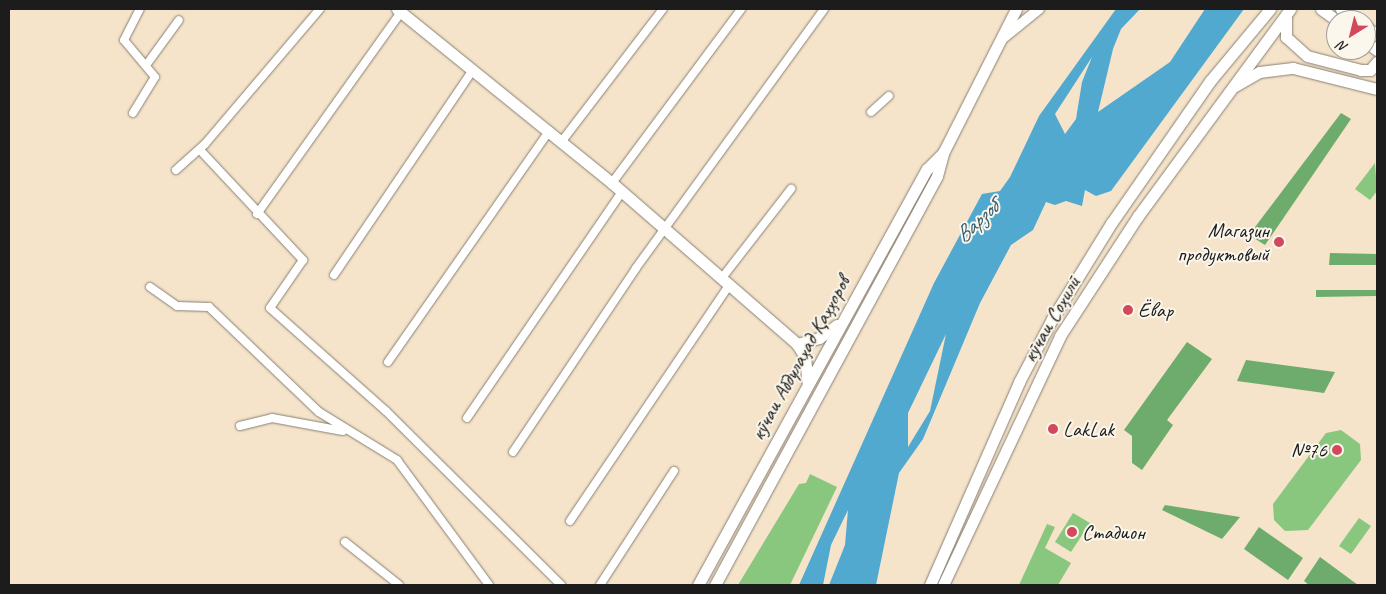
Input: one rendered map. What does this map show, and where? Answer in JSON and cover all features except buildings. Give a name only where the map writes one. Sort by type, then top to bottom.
[{"type":"main road","name":"кӯчаи Абдулаҳад Қаҳҳоров","points":[[715,585],[937,176],[942,153],[1016,9]]},
{"type":"main road","points":[[930,585],[1019,382],[1122,206],[1210,81],[1270,9]]},
{"type":"main road","points":[[399,10],[612,182],[796,344],[805,357],[808,384]]},
{"type":"main road","points":[[1288,11],[1286,37],[1307,56],[1361,70],[1370,70],[1377,62]]},
{"type":"main road","name":"кӯчаи Соҳилӣ","points":[[942,585],[1060,336],[1138,216],[1226,92],[1288,11]]},
{"type":"main road","points":[[1226,92],[1250,75],[1275,68],[1377,89]]},
{"type":"main road","name":"кӯчаи Абдулаҳад Қаҳҳоров","points":[[698,585],[839,324],[927,169],[942,153]]},
{"type":"main road","points":[[1122,206],[1128,216],[1138,216]]},
{"type":"main road","points":[[796,344],[819,338],[839,324]]},
{"type":"street","points":[[133,113],[155,77],[147,64],[124,40],[140,9]]},
{"type":"street","points":[[176,170],[200,150],[320,9]]},
{"type":"street","points":[[562,141],[663,9]]},
{"type":"street","points":[[612,182],[741,9]]},
{"type":"street","points":[[513,452],[664,229],[824,9]]},
{"type":"street","name":"кӯчаи Абдулаҳад Қаҳҳоров","points":[[998,43],[1039,9]]},
{"type":"street","points":[[257,214],[399,10]]},
{"type":"street","points":[[147,64],[179,20]]},
{"type":"street","points":[[334,275],[473,70]]},
{"type":"street","points":[[872,112],[889,96]]},
{"type":"street","points":[[388,362],[549,131]]},
{"type":"street","points":[[200,150],[252,202],[257,214],[304,262],[270,308],[386,411],[561,585]]},
{"type":"street","points":[[570,521],[726,281],[791,189]]},
{"type":"street","points":[[466,418],[622,192]]},
{"type":"street","points":[[150,286],[177,306],[209,307],[318,412],[402,465],[489,585]]},
{"type":"street","points":[[240,426],[272,418],[352,433]]},
{"type":"street","points":[[600,585],[674,471]]},
{"type":"street","points":[[345,542],[399,585]]},
{"type":"green space","points":[[1341,113],[1351,119],[1265,245],[1249,235]]},
{"type":"green space","points":[[1375,163],[1377,191],[1370,200],[1355,189]]},
{"type":"green space","points":[[1330,253],[1377,254],[1377,265],[1329,265]]},
{"type":"green space","points":[[1316,290],[1377,290],[1377,296],[1316,297]]},
{"type":"green space","points":[[1187,342],[1212,359],[1167,420],[1173,425],[1142,470],[1132,463],[1132,436],[1124,430]]},
{"type":"green space","points":[[1246,360],[1335,372],[1324,393],[1237,381]]},
{"type":"green space","points":[[1341,430],[1360,444],[1361,460],[1308,530],[1285,531],[1274,520],[1273,504],[1326,433]]},
{"type":"green space","points":[[810,474],[837,487],[790,585],[738,585],[799,484],[806,483]]},
{"type":"green space","points":[[1165,505],[1240,517],[1222,539],[1162,510]]},
{"type":"green space","name":"Стадион","points":[[1073,513],[1090,523],[1071,552],[1055,542]]},
{"type":"green space","points":[[1359,518],[1371,526],[1351,554],[1339,546]]},
{"type":"green space","points":[[1047,524],[1055,527],[1045,548],[1071,563],[1058,585],[1019,585]]},
{"type":"green space","points":[[1259,527],[1303,558],[1288,580],[1244,549]]},
{"type":"green space","points":[[1320,557],[1358,585],[1309,585],[1304,581]]},
{"type":"water","name":"Варзоб","points":[[1116,9],[1140,9],[1121,29],[1113,49],[1098,112],[1170,62],[1205,9],[1244,9],[1111,191],[1096,196],[1085,190],[1082,206],[1066,201],[1055,205],[1046,202],[1033,230],[1011,245],[980,303],[923,439],[899,473],[876,585],[829,585],[845,545],[848,510],[831,545],[823,585],[799,585],[934,283],[982,194],[1000,191],[1010,177],[1039,116]],"holes":[[[1092,57],[1082,82],[1076,119],[1065,134],[1055,114]],[[946,334],[930,411],[908,447],[908,413]]]},
{"type":"place","name":"Магазин продуктовый","points":[[1279,242]]},
{"type":"place","name":"Ёвар","points":[[1128,310]]},
{"type":"place","name":"LakLak","points":[[1053,429]]},
{"type":"place","name":"№76","points":[[1337,450]]},
{"type":"place","name":"Стадион","points":[[1072,532]]}]
